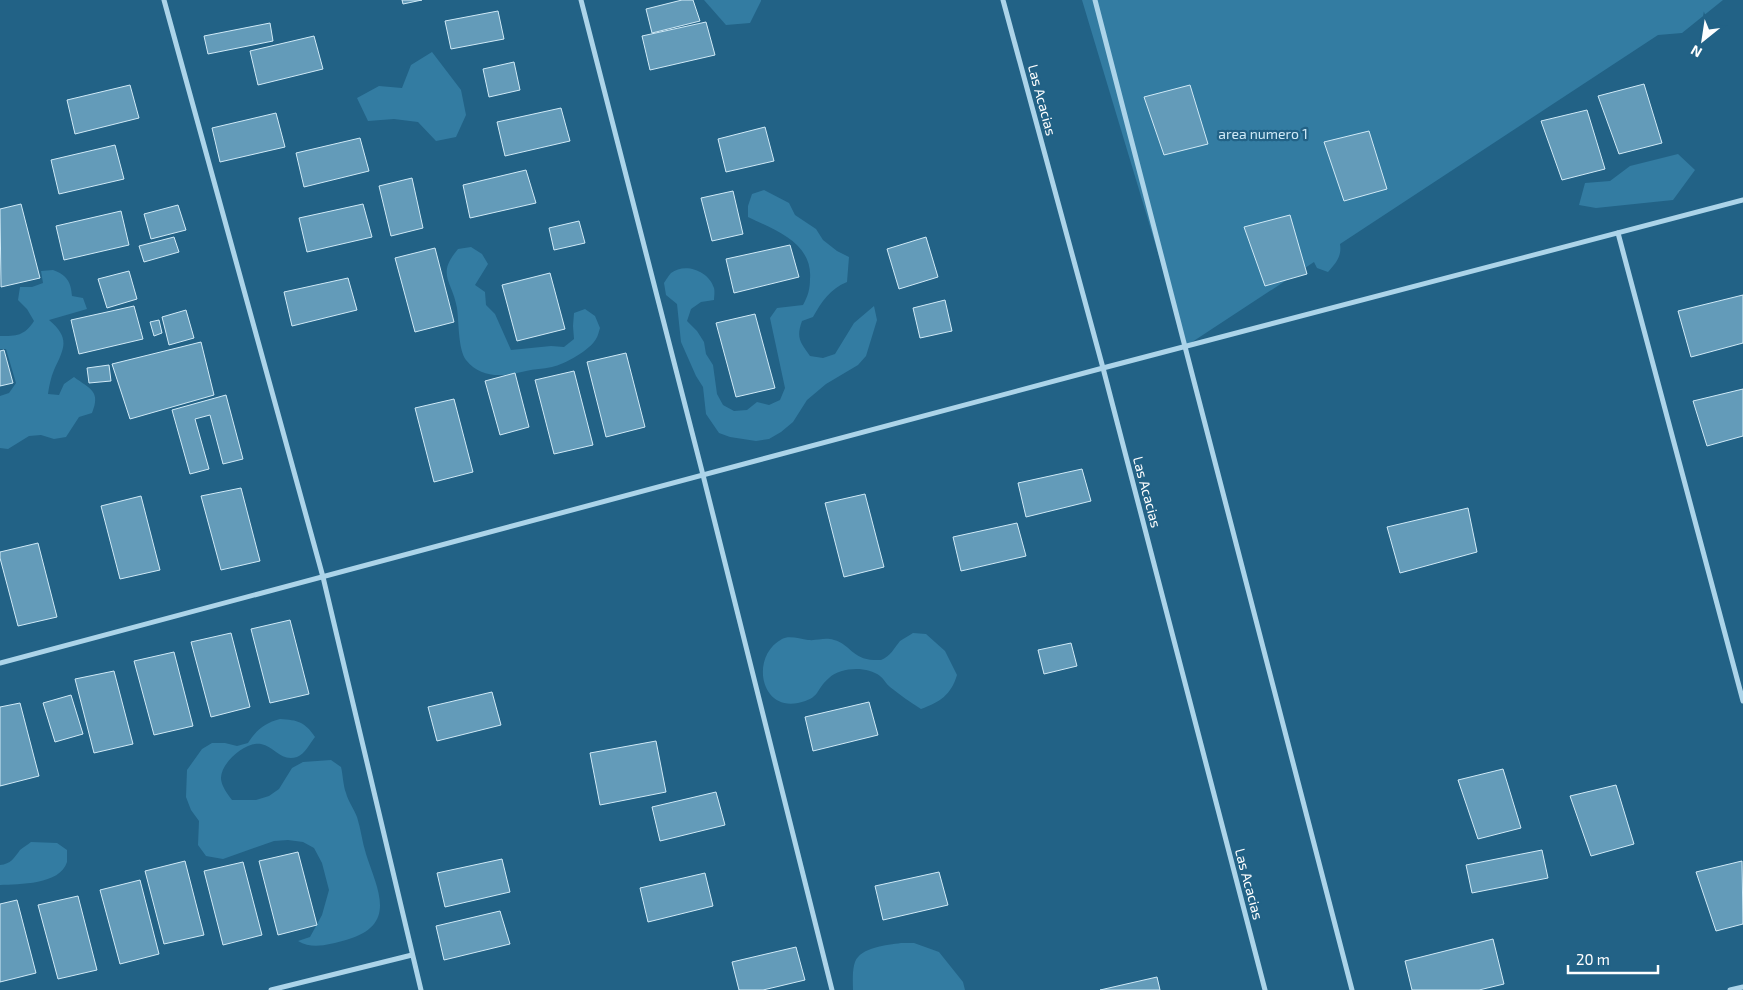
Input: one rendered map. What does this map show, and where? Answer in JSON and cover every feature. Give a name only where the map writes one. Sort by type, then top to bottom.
[{"type":"street","points":[[164,0],[323,577],[421,990]]},
{"type":"street","points":[[581,0],[703,475],[832,990]]},
{"type":"street","name":"Las Acacias","points":[[1003,0],[1103,368],[1266,990]]},
{"type":"street","points":[[1095,0],[1352,990]]},
{"type":"street","points":[[0,664],[1103,368],[1743,200]]},
{"type":"street","points":[[1618,232],[1743,701]]},
{"type":"street","points":[[271,990],[412,955]]},
{"type":"street","points":[[1730,990],[1743,987]]},
{"type":"green space","points":[[704,0],[761,1],[750,23],[726,25]]},
{"type":"green space","name":"area numero 1","points":[[1082,0],[1723,0],[1682,33],[1658,35],[1340,244],[1338,259],[1328,272],[1317,268],[1314,262],[1186,346]]},
{"type":"green space","points":[[432,52],[461,90],[466,115],[456,137],[436,141],[418,122],[394,119],[368,121],[357,98],[379,86],[402,88],[411,65]]},
{"type":"green space","points":[[1678,154],[1695,170],[1673,200],[1596,208],[1579,205],[1585,183],[1610,181],[1630,166]]},
{"type":"green space","points":[[764,190],[789,203],[795,215],[816,229],[823,240],[837,251],[849,257],[847,282],[827,296],[813,317],[802,321],[799,336],[810,356],[823,358],[835,354],[854,323],[874,306],[877,320],[866,356],[858,365],[826,384],[807,400],[793,422],[781,432],[769,439],[756,441],[730,437],[719,433],[706,414],[703,387],[681,342],[677,304],[666,295],[664,283],[671,273],[683,268],[689,268],[702,273],[711,282],[714,290],[714,300],[701,302],[691,309],[687,321],[704,342],[706,354],[713,365],[717,394],[723,405],[734,411],[747,410],[757,402],[769,405],[780,400],[785,388],[770,318],[777,308],[803,305],[809,289],[810,279],[809,267],[799,247],[780,233],[748,217],[748,206],[752,194]]},
{"type":"green space","points":[[471,247],[482,254],[488,264],[475,285],[485,292],[486,305],[495,314],[511,350],[551,346],[564,347],[574,339],[574,313],[585,309],[595,316],[600,328],[597,338],[583,352],[570,360],[549,368],[494,375],[486,374],[472,366],[463,355],[455,298],[447,278],[448,265],[451,258],[458,249]]},
{"type":"green space","points":[[53,270],[65,277],[71,287],[72,296],[83,298],[87,309],[49,320],[60,332],[64,343],[52,376],[48,394],[59,395],[64,384],[74,377],[89,388],[94,395],[95,400],[92,413],[79,417],[66,437],[54,439],[41,435],[29,436],[8,449],[0,448],[0,396],[9,393],[16,383],[6,349],[0,349],[0,336],[20,334],[27,330],[34,321],[27,309],[18,300],[20,287],[32,287],[43,283],[41,271]]},
{"type":"green space","points":[[913,633],[926,634],[945,651],[957,675],[952,688],[944,697],[934,704],[921,709],[890,687],[880,676],[861,669],[847,670],[834,674],[811,699],[798,703],[785,703],[775,699],[768,691],[764,680],[763,669],[766,657],[772,647],[785,638],[834,640],[861,657],[881,660],[890,654],[900,641]]},
{"type":"green space","points":[[280,719],[292,720],[308,728],[315,737],[305,751],[300,756],[287,758],[261,744],[248,746],[229,760],[221,779],[225,790],[232,800],[256,800],[269,796],[279,789],[292,768],[303,762],[331,760],[341,767],[345,790],[357,817],[379,894],[380,905],[378,916],[373,925],[362,934],[346,940],[316,946],[298,941],[310,937],[322,915],[329,890],[322,863],[314,848],[303,842],[274,841],[223,859],[206,856],[198,845],[199,821],[191,810],[186,797],[187,770],[202,749],[212,743],[225,743],[237,746],[248,743],[262,727]]},
{"type":"green space","points":[[31,842],[57,843],[67,850],[67,862],[63,870],[48,879],[38,882],[0,885],[0,865],[10,862],[20,850]]},
{"type":"green space","points":[[901,943],[914,943],[939,952],[963,982],[965,990],[853,990],[853,969],[858,957],[868,950]]},
{"type":"building","points":[[402,0],[422,0],[403,4]]},
{"type":"building","points":[[682,0],[693,0],[700,21],[652,33],[646,9]]},
{"type":"building","points":[[498,11],[504,39],[451,49],[445,21]]},
{"type":"building","points":[[706,22],[715,55],[650,70],[642,36]]},
{"type":"building","points":[[270,23],[273,41],[208,54],[204,36]]},
{"type":"building","points":[[314,36],[323,69],[258,85],[250,51]]},
{"type":"building","points":[[514,62],[520,90],[489,97],[483,69]]},
{"type":"building","points":[[1644,84],[1662,143],[1619,154],[1598,96]]},
{"type":"building","points":[[130,85],[139,118],[75,134],[67,100]]},
{"type":"building","points":[[1190,85],[1208,144],[1164,155],[1144,97]]},
{"type":"building","points":[[561,108],[570,141],[505,156],[497,122]]},
{"type":"building","points":[[1587,110],[1605,169],[1562,180],[1541,121]]},
{"type":"building","points":[[276,113],[285,147],[220,162],[212,128]]},
{"type":"building","points":[[765,127],[774,161],[726,172],[718,139]]},
{"type":"building","points":[[1369,131],[1387,189],[1344,201],[1324,142]]},
{"type":"building","points":[[360,138],[369,171],[304,187],[296,153]]},
{"type":"building","points":[[115,145],[124,179],[59,194],[51,160]]},
{"type":"building","points":[[526,170],[536,203],[470,218],[463,185]]},
{"type":"building","points":[[412,178],[423,228],[391,236],[379,186]]},
{"type":"building","points":[[733,191],[743,234],[712,241],[701,198]]},
{"type":"building","points":[[21,204],[40,278],[1,287],[0,209]]},
{"type":"building","points":[[363,204],[372,237],[307,252],[299,218]]},
{"type":"building","points":[[178,205],[186,230],[151,239],[144,214]]},
{"type":"building","points":[[121,211],[129,245],[64,260],[56,226]]},
{"type":"building","points":[[1290,215],[1307,274],[1265,286],[1244,227]]},
{"type":"building","points":[[579,221],[585,243],[554,250],[549,228]]},
{"type":"building","points":[[174,237],[179,252],[144,262],[139,246]]},
{"type":"building","points":[[926,237],[938,277],[899,289],[887,249]]},
{"type":"building","points":[[790,245],[799,277],[734,293],[726,259]]},
{"type":"building","points":[[435,248],[454,322],[415,332],[395,258]]},
{"type":"building","points":[[129,271],[137,299],[107,308],[98,279]]},
{"type":"building","points":[[550,273],[565,329],[517,341],[502,285]]},
{"type":"building","points":[[348,278],[357,310],[292,326],[284,292]]},
{"type":"building","points":[[1743,295],[1743,343],[1691,357],[1678,311]]},
{"type":"building","points":[[945,300],[952,331],[920,338],[913,308]]},
{"type":"building","points":[[134,306],[143,339],[79,354],[71,320]]},
{"type":"building","points":[[186,310],[194,338],[169,345],[162,317]]},
{"type":"building","points":[[755,314],[775,388],[736,397],[716,323]]},
{"type":"building","points":[[159,320],[162,333],[154,336],[150,322]]},
{"type":"building","points":[[201,342],[214,395],[130,419],[112,364]]},
{"type":"building","points":[[4,350],[13,383],[0,386],[0,351]]},
{"type":"building","points":[[626,353],[645,427],[606,437],[587,362]]},
{"type":"building","points":[[109,365],[111,381],[89,383],[87,368]]},
{"type":"building","points":[[574,371],[593,445],[554,454],[535,380]]},
{"type":"building","points":[[515,373],[529,427],[500,435],[485,381]]},
{"type":"building","points":[[1743,389],[1743,436],[1707,446],[1693,401]]},
{"type":"building","points":[[226,395],[243,459],[223,464],[210,415],[195,419],[209,469],[190,474],[172,410]]},
{"type":"building","points":[[454,399],[473,472],[434,482],[415,408]]},
{"type":"building","points":[[1082,469],[1091,501],[1026,517],[1018,483]]},
{"type":"building","points":[[241,488],[260,561],[221,570],[201,496]]},
{"type":"building","points":[[865,494],[884,567],[844,577],[825,503]]},
{"type":"building","points":[[141,496],[160,570],[120,579],[101,506]]},
{"type":"building","points":[[1468,508],[1477,552],[1400,573],[1387,527]]},
{"type":"building","points":[[1017,523],[1026,556],[961,571],[953,537]]},
{"type":"building","points":[[38,543],[57,617],[18,626],[0,552]]},
{"type":"building","points":[[290,620],[309,694],[270,703],[251,629]]},
{"type":"building","points":[[231,633],[250,707],[211,717],[191,642]]},
{"type":"building","points":[[1071,643],[1077,666],[1044,674],[1038,650]]},
{"type":"building","points":[[174,652],[193,726],[154,735],[134,661]]},
{"type":"building","points":[[114,671],[133,744],[94,753],[75,679]]},
{"type":"building","points":[[492,692],[501,725],[437,741],[428,707]]},
{"type":"building","points":[[71,695],[83,734],[55,742],[43,703]]},
{"type":"building","points":[[869,702],[878,735],[813,751],[805,717]]},
{"type":"building","points":[[20,703],[39,776],[0,786],[0,707]]},
{"type":"building","points":[[656,741],[666,792],[600,805],[590,753]]},
{"type":"building","points":[[1503,769],[1521,828],[1478,839],[1458,780]]},
{"type":"building","points":[[1616,785],[1634,844],[1591,856],[1570,796]]},
{"type":"building","points":[[716,792],[725,825],[660,841],[652,807]]},
{"type":"building","points":[[1542,850],[1548,878],[1472,893],[1466,865]]},
{"type":"building","points":[[298,852],[317,925],[278,935],[259,861]]},
{"type":"building","points":[[502,859],[510,892],[445,907],[437,873]]},
{"type":"building","points":[[185,861],[204,935],[164,944],[145,871]]},
{"type":"building","points":[[1742,861],[1743,924],[1716,931],[1696,872]]},
{"type":"building","points":[[243,862],[262,935],[223,945],[204,871]]},
{"type":"building","points":[[939,872],[948,905],[883,920],[875,886]]},
{"type":"building","points":[[705,873],[713,906],[648,922],[640,888]]},
{"type":"building","points":[[140,880],[159,954],[120,964],[100,890]]},
{"type":"building","points":[[78,896],[97,970],[58,979],[38,905]]},
{"type":"building","points":[[17,900],[36,973],[0,982],[0,904]]},
{"type":"building","points":[[500,911],[510,944],[444,960],[436,926]]},
{"type":"building","points":[[1493,939],[1504,984],[1479,990],[1412,990],[1405,961]]},
{"type":"building","points":[[796,947],[805,980],[763,990],[739,990],[732,962]]},
{"type":"building","points":[[1157,977],[1160,990],[1100,990]]}]
